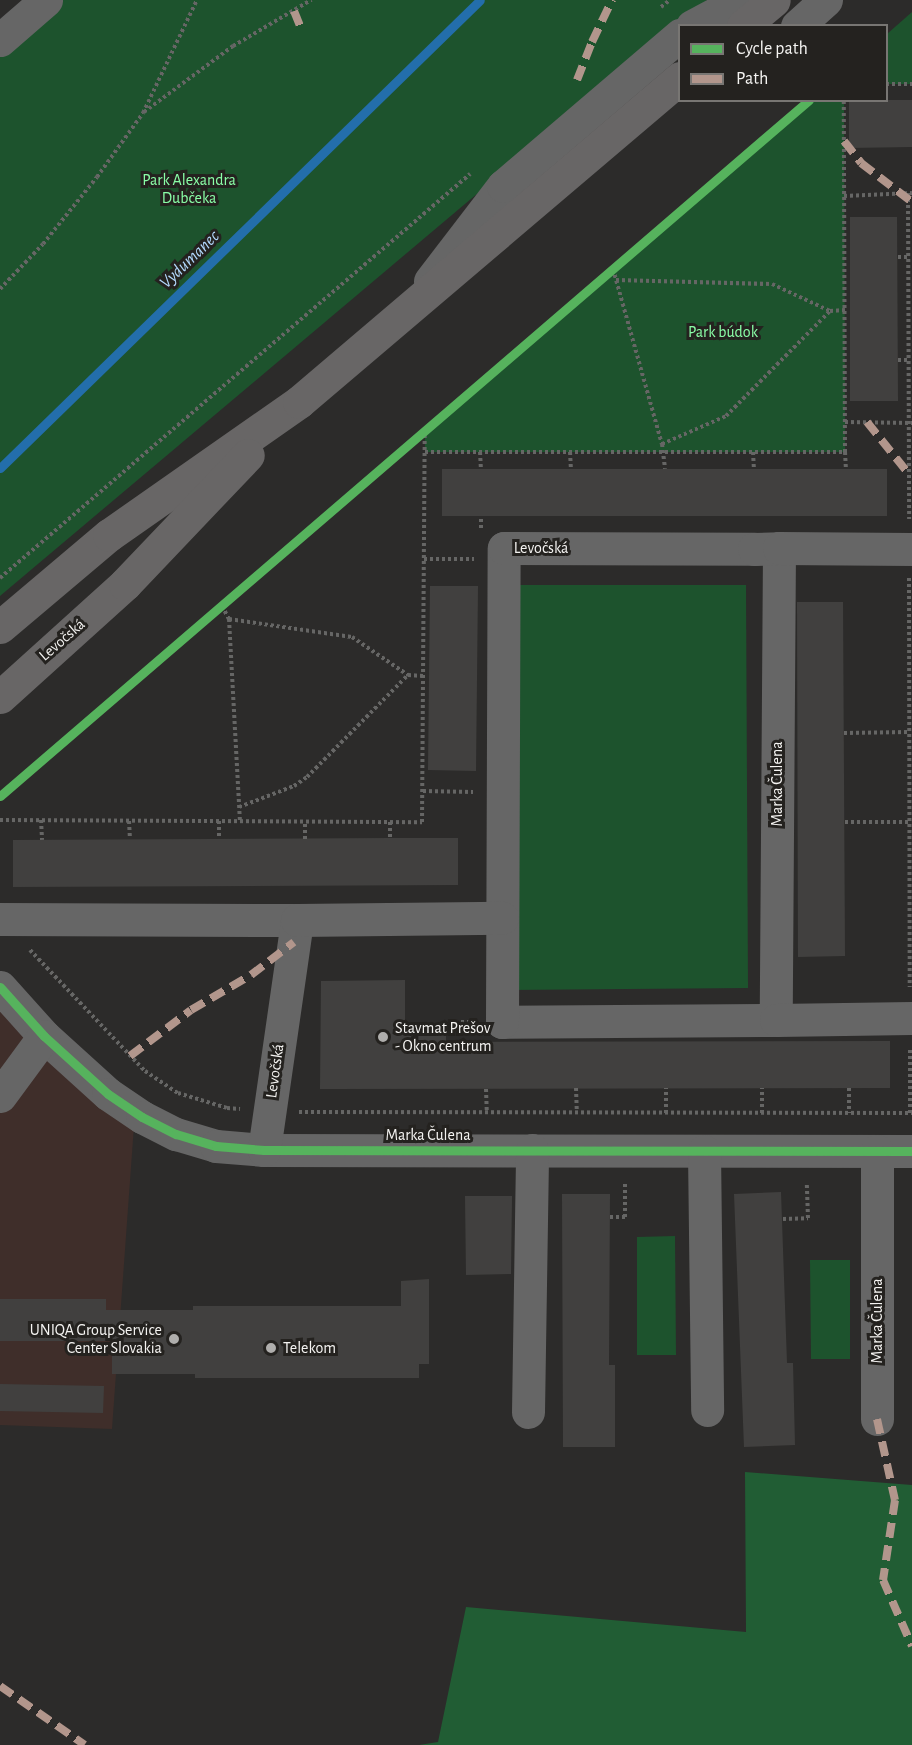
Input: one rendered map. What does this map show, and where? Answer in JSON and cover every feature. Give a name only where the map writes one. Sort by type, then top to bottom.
[{"type":"main road","points":[[745,24],[774,0]]},
{"type":"main road","name":"Levočská","points":[[0,627],[109,535],[299,402],[672,87]]},
{"type":"main road","name":"Levočská","points":[[0,697],[125,585],[299,402]]},
{"type":"street","points":[[0,40],[46,0]]},
{"type":"street","points":[[696,24],[741,0]]},
{"type":"street","points":[[799,24],[826,0]]},
{"type":"street","points":[[412,306],[503,186],[678,37]]},
{"type":"street","name":"Levočská","points":[[776,1020],[502,1022],[504,548],[910,549]]},
{"type":"street","name":"Marka Čulena","points":[[776,1020],[779,548]]},
{"type":"street","points":[[0,919],[502,918]]},
{"type":"street","name":"Levočská","points":[[264,1150],[297,920]]},
{"type":"street","name":"Marka Čulena","points":[[0,987],[44,1036],[108,1094],[142,1117],[176,1134],[216,1146],[264,1150],[912,1151]]},
{"type":"street","points":[[776,1020],[911,1018]]},
{"type":"street","points":[[0,1095],[44,1036]]},
{"type":"street","points":[[528,1412],[532,1150]]},
{"type":"street","points":[[704,1151],[707,1410]]},
{"type":"street","name":"Marka Čulena","points":[[877,1151],[877,1419]]},
{"type":"path","points":[[0,289],[43,244],[84,194],[143,113],[197,0]]},
{"type":"path","points":[[143,113],[233,46],[311,0]]},
{"type":"path","points":[[653,15],[670,0]]},
{"type":"path","points":[[888,84],[912,84]]},
{"type":"path","points":[[844,102],[844,256],[848,358],[845,422],[846,469]]},
{"type":"path","points":[[0,578],[477,169]]},
{"type":"path","points":[[24,945],[145,1071],[178,1093],[227,1108],[487,1113],[911,1113],[908,360],[910,193],[844,196]]},
{"type":"path","points":[[844,256],[850,255]]},
{"type":"path","points":[[898,257],[908,257]]},
{"type":"path","points":[[604,277],[622,262]]},
{"type":"path","points":[[613,269],[662,444],[665,469]]},
{"type":"path","points":[[616,280],[772,284],[830,311],[845,310]]},
{"type":"path","points":[[662,444],[726,416],[830,311]]},
{"type":"path","points":[[898,360],[908,360]]},
{"type":"path","points":[[845,422],[910,423]]},
{"type":"path","points":[[416,439],[434,424]]},
{"type":"path","points":[[0,820],[422,822],[426,722],[423,676],[425,431]]},
{"type":"path","points":[[425,452],[845,452]]},
{"type":"path","points":[[480,452],[481,469]]},
{"type":"path","points":[[570,452],[571,469]]},
{"type":"path","points":[[753,452],[754,469]]},
{"type":"path","points":[[424,559],[504,559]]},
{"type":"path","points":[[213,614],[231,598]]},
{"type":"path","points":[[222,606],[229,619],[240,821]]},
{"type":"path","points":[[229,619],[352,637],[408,675],[423,676]]},
{"type":"path","points":[[423,627],[430,626]]},
{"type":"path","points":[[239,807],[294,786],[307,777],[408,675]]},
{"type":"path","points":[[844,733],[909,732]]},
{"type":"path","points":[[423,791],[502,792]]},
{"type":"path","points":[[41,820],[42,840]]},
{"type":"path","points":[[129,820],[130,839]]},
{"type":"path","points":[[219,821],[219,839]]},
{"type":"path","points":[[304,839],[305,822]]},
{"type":"path","points":[[390,822],[390,838]]},
{"type":"path","points":[[844,822],[910,822]]},
{"type":"path","points":[[576,1088],[577,1112]]},
{"type":"path","points":[[666,1088],[666,1113]]},
{"type":"path","points":[[762,1088],[762,1113]]},
{"type":"path","points":[[849,1088],[849,1113]]},
{"type":"path","points":[[486,1089],[487,1113]]},
{"type":"path","points":[[610,1217],[626,1217],[625,1172]]},
{"type":"path","points":[[783,1219],[808,1218],[807,1179]]},
{"type":"shaded area","points":[[0,993],[135,1112],[112,1429],[0,1425]]},
{"type":"green space","name":"Park Alexandra Dubčeka","points":[[47,0],[707,0],[0,596],[0,41]]},
{"type":"green space","points":[[912,12],[912,84],[888,84],[888,33]]},
{"type":"green space","name":"Park búdok","points":[[808,102],[844,102],[845,452],[425,452],[425,431]]},
{"type":"green space","points":[[511,585],[746,585],[748,988],[508,990]]},
{"type":"green space","points":[[675,1236],[676,1355],[637,1355],[637,1237]]},
{"type":"green space","points":[[810,1260],[850,1260],[850,1359],[811,1359]]},
{"type":"green space","points":[[745,1472],[912,1485],[912,1745],[419,1745],[438,1742],[466,1607],[746,1632]]},
{"type":"building","points":[[912,100],[912,147],[849,148],[849,102]]},
{"type":"building","points":[[850,217],[897,217],[898,401],[850,401]]},
{"type":"building","points":[[442,469],[887,469],[887,516],[442,516]]},
{"type":"building","points":[[430,586],[478,586],[476,771],[428,770]]},
{"type":"building","points":[[797,602],[843,602],[845,956],[798,957]]},
{"type":"building","points":[[458,838],[458,885],[13,887],[13,840]]},
{"type":"building","points":[[405,980],[405,1033],[446,1033],[446,1042],[890,1041],[890,1088],[320,1089],[321,981]]},
{"type":"building","points":[[781,1192],[787,1363],[793,1363],[795,1445],[744,1447],[734,1194]]},
{"type":"building","points":[[562,1194],[610,1194],[609,1365],[615,1365],[615,1447],[563,1447]]},
{"type":"building","points":[[465,1196],[512,1196],[511,1274],[466,1275]]},
{"type":"building","name":"Telekom","points":[[429,1279],[429,1364],[419,1364],[419,1378],[195,1378],[195,1374],[112,1374],[112,1341],[0,1341],[0,1299],[106,1299],[106,1310],[193,1310],[193,1306],[401,1306],[401,1281]]},
{"type":"building","points":[[0,1384],[104,1386],[103,1413],[0,1411]]},
{"type":"waterway","name":"Vydumanec","points":[[0,468],[480,0]]},
{"type":"marked path","points":[[577,80],[612,0]]},
{"type":"marked path","points":[[294,11],[300,26]]},
{"type":"marked path","points":[[844,141],[861,163],[912,202]]},
{"type":"marked path","points":[[867,422],[909,474]]},
{"type":"marked path","points":[[130,1056],[191,1010],[251,975],[294,942]]},
{"type":"marked path","points":[[877,1419],[895,1500],[883,1580],[912,1646]]},
{"type":"marked path","points":[[0,1686],[85,1745]]},
{"type":"cycle path","points":[[0,796],[807,102]]},
{"type":"cycle path","points":[[0,987],[44,1036],[108,1094],[142,1117],[176,1134],[216,1146],[264,1150],[912,1151]]},
{"type":"place","name":"Stavmat Prešov - Okno centrum","points":[[383,1037]]},
{"type":"place","name":"UNIQA Group Service Center Slovakia","points":[[174,1339]]},
{"type":"place","name":"Telekom","points":[[271,1348]]}]
